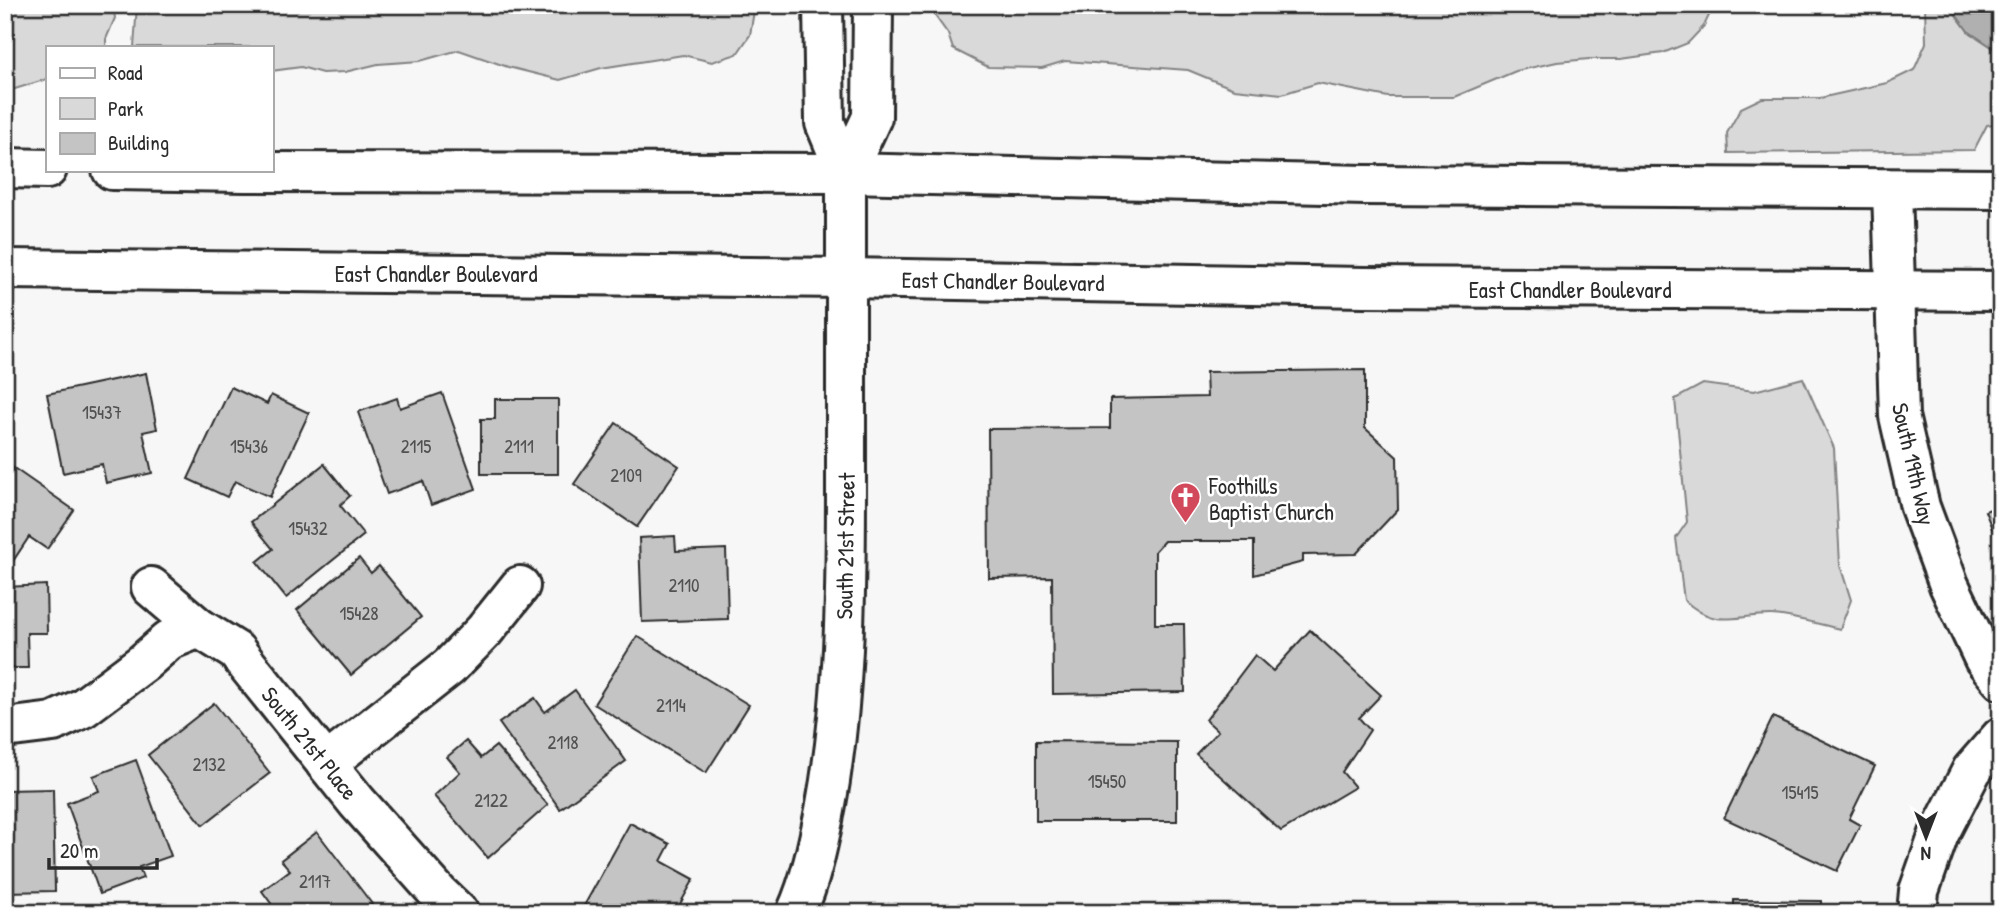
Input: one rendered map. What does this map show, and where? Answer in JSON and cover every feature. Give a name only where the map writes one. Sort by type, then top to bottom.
[{"type":"main road","name":"South 21st Street","points":[[796,913],[816,854],[832,773],[840,715],[845,625],[846,173],[825,122],[823,5]]},
{"type":"main road","name":"South 21st Street","points":[[846,173],[872,117],[873,5]]},
{"type":"main road","points":[[5,168],[46,169]]},
{"type":"main road","points":[[273,172],[846,173],[1352,184],[2001,189]]},
{"type":"main road","name":"South 19th Way","points":[[1892,189],[1899,415],[1920,507],[1955,597],[1984,659],[2001,680]]},
{"type":"main road","name":"East Chandler Boulevard","points":[[5,269],[846,278],[1378,288],[2001,291]]},
{"type":"main road","points":[[326,764],[449,667],[484,631],[520,586]]},
{"type":"main road","name":"South 21st Place","points":[[151,587],[199,628],[236,651],[357,802],[459,913]]},
{"type":"main road","points":[[5,728],[53,722],[83,708],[169,640],[199,628]]},
{"type":"main road","points":[[1917,913],[1919,891],[1939,834],[1972,770],[2001,737]]},
{"type":"green space","points":[[5,5],[113,5],[115,18],[106,39],[106,46],[46,46],[46,79],[15,89],[5,87]]},
{"type":"green space","points":[[137,5],[755,5],[750,35],[737,54],[712,62],[683,55],[601,68],[560,80],[508,67],[459,50],[420,61],[378,64],[345,72],[322,73],[301,67],[273,71],[273,46],[134,46]]},
{"type":"green space","points":[[936,5],[1093,5],[1105,11],[1127,5],[1714,5],[1704,26],[1688,43],[1663,53],[1621,59],[1557,62],[1516,71],[1454,97],[1388,97],[1318,83],[1282,94],[1234,89],[1188,70],[1065,61],[1042,68],[988,67],[953,49],[948,34],[933,13]]},
{"type":"green space","points":[[1925,5],[1949,5],[1968,31],[2001,53],[2001,123],[1987,125],[1974,150],[1728,153],[1727,133],[1741,108],[1762,98],[1820,98],[1887,83],[1914,70],[1926,43]]},
{"type":"green space","points":[[1803,378],[1834,448],[1840,565],[1851,600],[1840,629],[1778,615],[1726,619],[1706,615],[1684,600],[1676,538],[1687,522],[1675,399],[1703,384],[1754,391]]},
{"type":"shaded area","points":[[1949,5],[2001,5],[2001,53],[1968,31]]},
{"type":"building","name":"Foothills Baptist Church","points":[[1365,370],[1365,428],[1397,457],[1398,509],[1356,554],[1303,555],[1303,562],[1254,575],[1254,541],[1164,541],[1155,551],[1155,624],[1184,624],[1185,692],[1053,694],[1052,577],[989,578],[988,429],[1110,428],[1110,399],[1207,397],[1206,372]]},
{"type":"building","points":[[146,373],[157,429],[143,432],[152,473],[106,483],[102,464],[63,473],[47,394]]},
{"type":"building","points":[[231,387],[267,404],[271,395],[309,413],[270,497],[235,481],[227,497],[188,479]]},
{"type":"building","points":[[442,393],[476,489],[431,505],[423,481],[387,494],[358,412],[397,398],[400,408]]},
{"type":"building","points":[[495,399],[558,399],[558,474],[481,474],[481,419],[495,419]]},
{"type":"building","points":[[616,423],[679,466],[637,527],[574,484]]},
{"type":"building","points":[[5,462],[74,510],[47,549],[29,537],[11,564],[5,560]]},
{"type":"building","points":[[324,464],[350,496],[340,505],[364,535],[286,598],[257,562],[273,549],[251,522]]},
{"type":"building","points":[[2001,505],[2001,551],[1985,511]]},
{"type":"building","points":[[675,536],[676,551],[726,549],[728,619],[642,622],[639,538]]},
{"type":"building","points":[[359,558],[371,573],[379,566],[421,617],[351,675],[297,610]]},
{"type":"building","points":[[46,585],[47,633],[27,633],[28,668],[5,668],[5,587]]},
{"type":"building","points":[[1310,630],[1381,695],[1359,718],[1370,730],[1342,772],[1355,787],[1281,831],[1196,754],[1218,731],[1206,720],[1255,655],[1273,671]]},
{"type":"building","points":[[637,636],[749,705],[706,773],[594,704]]},
{"type":"building","points":[[575,690],[626,761],[560,809],[499,723],[535,698],[545,712]]},
{"type":"building","points":[[214,703],[270,773],[203,825],[148,755]]},
{"type":"building","points":[[1773,717],[1875,766],[1849,819],[1860,825],[1837,871],[1724,818]]},
{"type":"building","points":[[466,741],[481,758],[496,746],[548,805],[488,858],[434,796],[460,772],[447,757]]},
{"type":"building","points":[[1036,741],[1177,742],[1177,821],[1036,821]]},
{"type":"building","points":[[136,760],[171,856],[139,867],[143,878],[100,894],[67,803],[99,791],[93,776]]},
{"type":"building","points":[[53,789],[55,891],[5,892],[5,790]]},
{"type":"building","points":[[630,823],[670,844],[661,861],[694,879],[675,913],[596,913],[584,906]]},
{"type":"building","points":[[317,832],[372,904],[361,913],[278,913],[262,891],[290,870],[281,860]]},
{"type":"building","points":[[1734,900],[1821,901],[1821,913],[1734,913]]},
{"type":"place","name":"Foothills Baptist Church","points":[[1186,525]]}]
